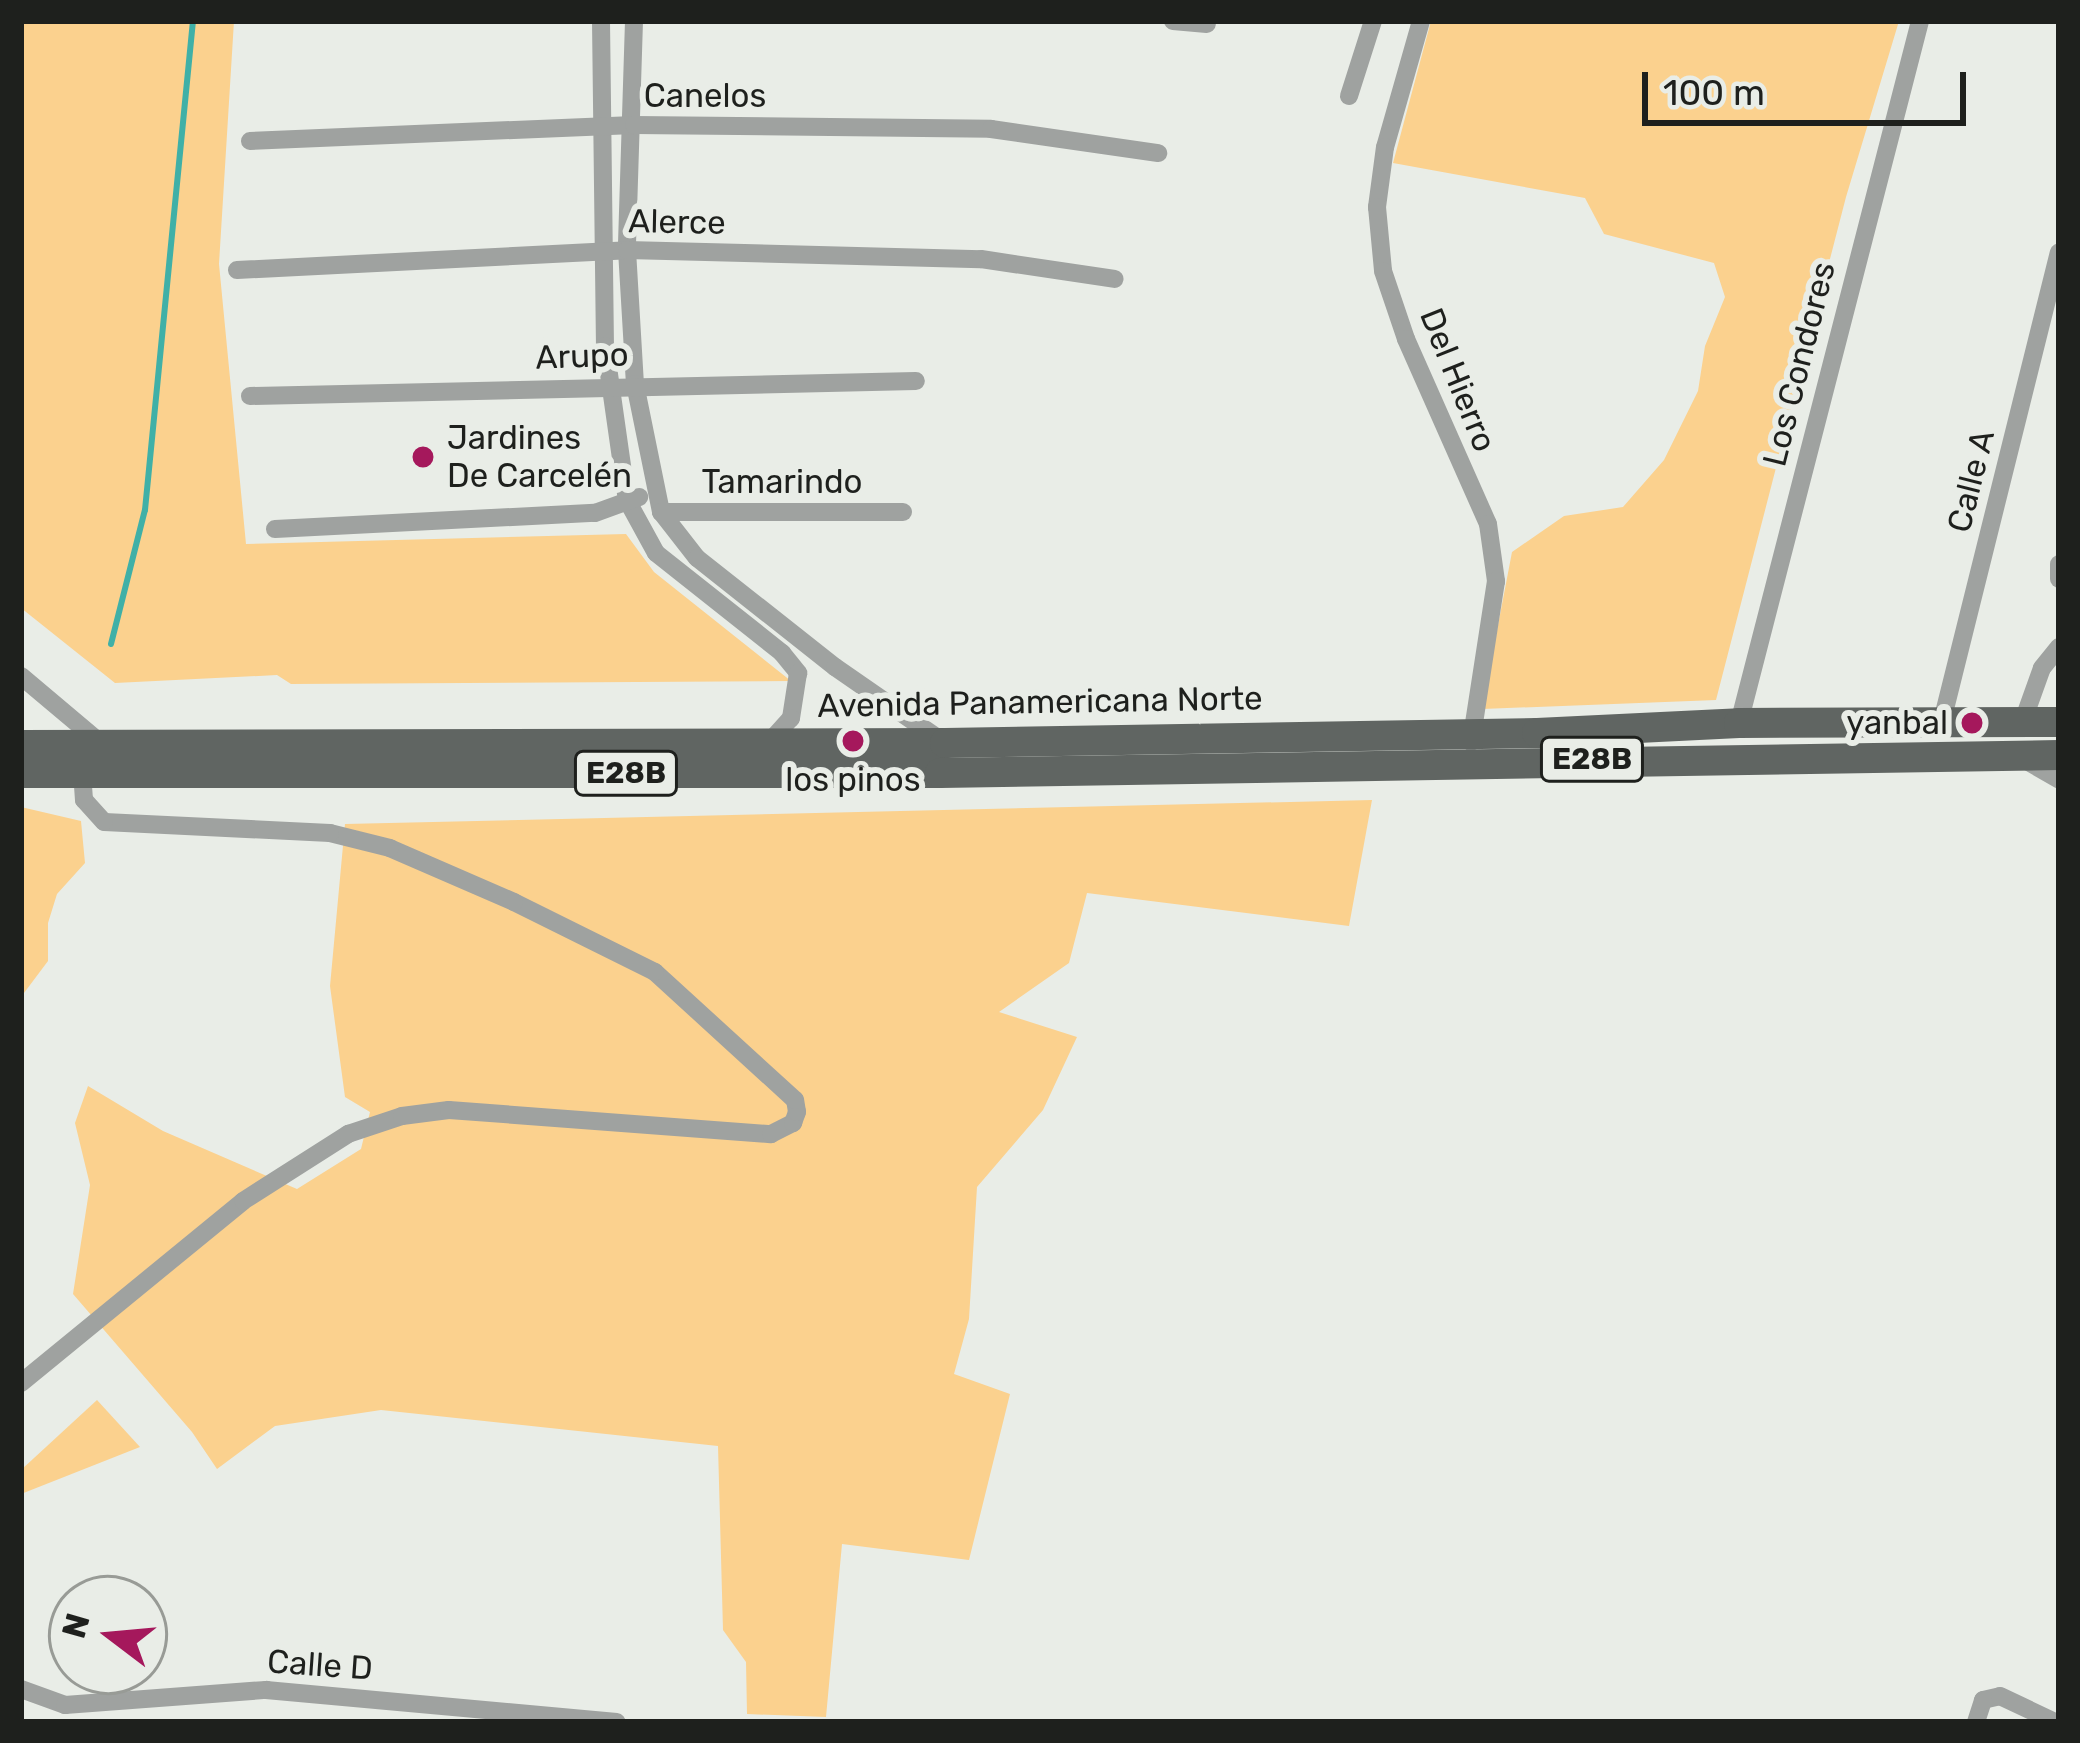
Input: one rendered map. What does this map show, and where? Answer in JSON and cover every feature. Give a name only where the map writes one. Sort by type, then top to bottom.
[{"type":"main road","name":"Avenida Panamericana Norte","points":[[21,773],[940,772],[1470,747],[1739,723],[2059,722]]},
{"type":"main road","name":"Avenida Panamericana Norte","points":[[21,746],[771,740],[2059,755]]},
{"type":"street","points":[[601,21],[601,250],[608,385],[627,500],[656,553],[782,653],[798,673],[790,718],[771,740]]},
{"type":"street","points":[[634,21],[627,250],[635,384],[658,502],[697,558],[835,668],[945,743]]},
{"type":"street","points":[[1173,21],[1207,24]]},
{"type":"street","points":[[1349,96],[1372,21]]},
{"type":"street","name":"Del Hierro","points":[[1421,21],[1385,147],[1377,207],[1383,271],[1406,339],[1488,524],[1496,580],[1470,747]]},
{"type":"street","name":"Los Condores","points":[[1739,723],[1920,21]]},
{"type":"street","name":"Canelos","points":[[250,141],[634,125],[991,128],[1158,153]]},
{"type":"street","name":"Alerce","points":[[237,270],[627,250],[981,259],[1115,279]]},
{"type":"street","name":"Calle A","points":[[1941,725],[2059,252]]},
{"type":"street","name":"Arupo","points":[[250,396],[916,381]]},
{"type":"street","name":"Tamarindo","points":[[274,529],[595,513],[627,500],[903,512]]},
{"type":"street","points":[[2059,564],[2059,579]]},
{"type":"street","points":[[2023,721],[2042,668],[2059,647]]},
{"type":"street","points":[[21,676],[104,745]]},
{"type":"street","points":[[2016,755],[2059,780]]},
{"type":"street","points":[[21,1383],[243,1201],[348,1134],[402,1116],[448,1110],[771,1134],[793,1123],[797,1112],[795,1100],[655,972],[514,902],[390,848],[330,833],[104,822],[84,800],[82,773]]},
{"type":"street","name":"Calle D","points":[[21,1690],[65,1705],[92,1706],[179,1693],[266,1690],[617,1722]]},
{"type":"street","points":[[1976,1722],[1983,1700],[2000,1696],[2055,1722]]},
{"type":"shaded area","points":[[21,21],[234,21],[219,264],[246,544],[626,534],[654,572],[791,681],[291,684],[277,675],[115,683],[21,608]]},
{"type":"shaded area","points":[[1431,21],[1899,21],[1846,197],[1716,700],[1482,709],[1512,552],[1564,516],[1623,507],[1664,460],[1698,391],[1705,346],[1725,297],[1714,263],[1604,234],[1585,198],[1393,163]]},
{"type":"shaded area","points":[[1372,800],[1349,926],[1087,893],[1069,963],[999,1012],[1077,1037],[1043,1110],[977,1187],[969,1319],[954,1374],[1010,1394],[969,1560],[842,1544],[826,1717],[747,1714],[746,1662],[723,1630],[718,1446],[381,1410],[275,1426],[217,1469],[192,1432],[73,1294],[90,1185],[75,1123],[88,1086],[163,1131],[297,1189],[361,1149],[370,1112],[345,1097],[330,986],[345,824]]},
{"type":"shaded area","points":[[21,807],[81,821],[85,863],[57,894],[48,923],[48,961],[21,997]]},
{"type":"shaded area","points":[[97,1400],[140,1447],[21,1494],[21,1470]]},
{"type":"waterway","points":[[111,644],[145,510],[193,21]]},
{"type":"place","name":"Jardines De Carcelén","points":[[423,457]]},
{"type":"place","name":"yanbal","points":[[1972,723]]},
{"type":"place","name":"los pinos","points":[[853,741]]}]
